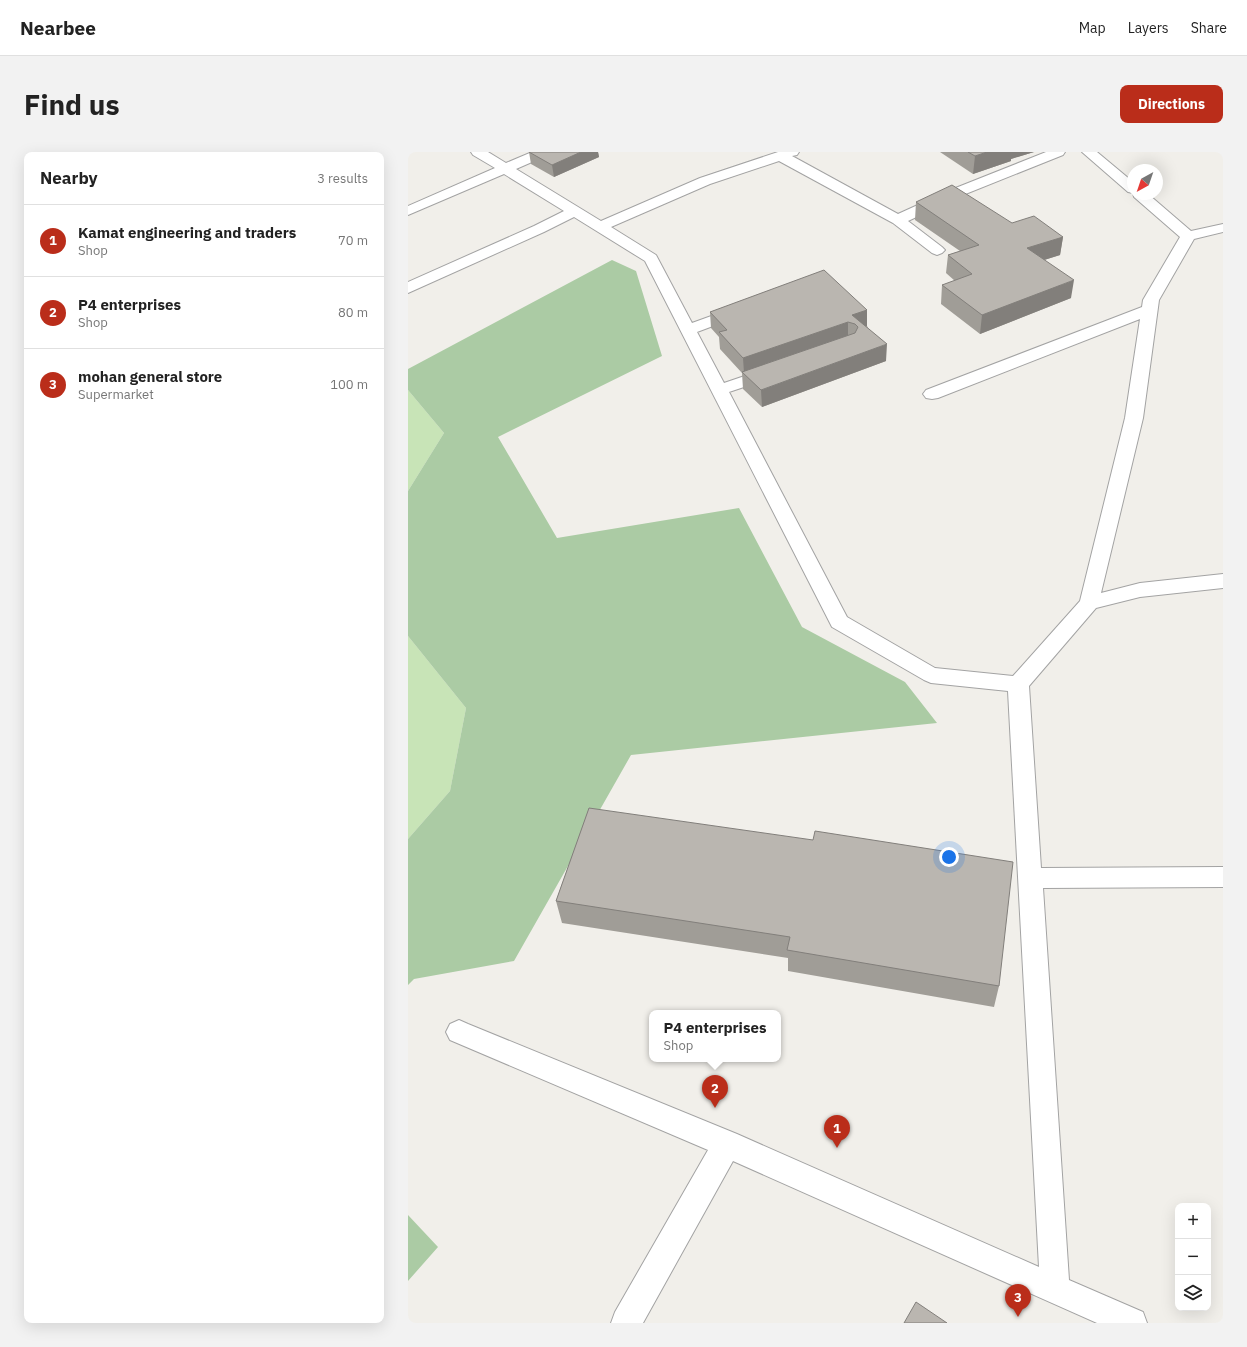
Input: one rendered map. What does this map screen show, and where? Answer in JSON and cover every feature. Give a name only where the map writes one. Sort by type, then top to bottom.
[{"type":"street","points":[[478,152],[651,258],[839,622],[931,675],[1018,684]]},
{"type":"street","points":[[408,210],[543,152]]},
{"type":"street","points":[[898,220],[958,192],[1058,152]]},
{"type":"street","points":[[1089,152],[1127,184]]},
{"type":"street","points":[[600,227],[705,181],[786,154],[898,220],[937,250]]},
{"type":"street","points":[[1146,200],[1188,236]]},
{"type":"street","points":[[408,288],[539,229],[574,211]]},
{"type":"street","points":[[1055,1290],[1018,684],[1089,603],[1134,418],[1151,300],[1188,236],[1223,228]]},
{"type":"street","points":[[688,330],[752,306]]},
{"type":"street","points":[[932,394],[1149,310]]},
{"type":"street","points":[[719,390],[784,367]]},
{"type":"street","points":[[1089,603],[1140,590],[1223,581]]},
{"type":"street","points":[[1030,878],[1223,877]]},
{"type":"street","points":[[460,1032],[727,1144],[1128,1322]]},
{"type":"street","points":[[626,1323],[727,1144]]},
{"type":"green space","points":[[612,260],[636,271],[662,356],[498,437],[557,538],[739,508],[802,627],[905,682],[937,723],[631,755],[514,961],[414,979],[408,985],[408,839],[450,791],[466,708],[408,636],[408,491],[444,433],[408,390],[408,369]]},
{"type":"green space","points":[[408,390],[444,433],[408,491]]},
{"type":"green space","points":[[408,636],[466,708],[450,791],[408,839]]},
{"type":"green space","points":[[408,1215],[438,1247],[408,1281]]},
{"type":"building","points":[[529,152],[581,152],[552,165]]},
{"type":"building","points":[[968,152],[987,152],[975,156]]},
{"type":"building","points":[[952,185],[1012,223],[1034,216],[1063,237],[1027,248],[1074,280],[982,315],[942,285],[972,274],[948,255],[979,245],[916,202]]},
{"type":"building","points":[[824,270],[867,310],[852,315],[887,344],[761,390],[742,372],[855,333],[858,327],[855,324],[848,322],[743,358],[719,332],[727,330],[710,312]]},
{"type":"building","points":[[589,808],[813,840],[815,831],[1013,862],[999,986],[787,950],[790,937],[556,901]]},
{"type":"building","points":[[916,1302],[947,1323],[904,1323]]},
{"type":"place","name":"P4 enterprises","points":[[715,1108]]},
{"type":"place","name":"Kamat engineering and traders","points":[[837,1148]]},
{"type":"place","name":"mohan general store","points":[[1018,1317]]}]
